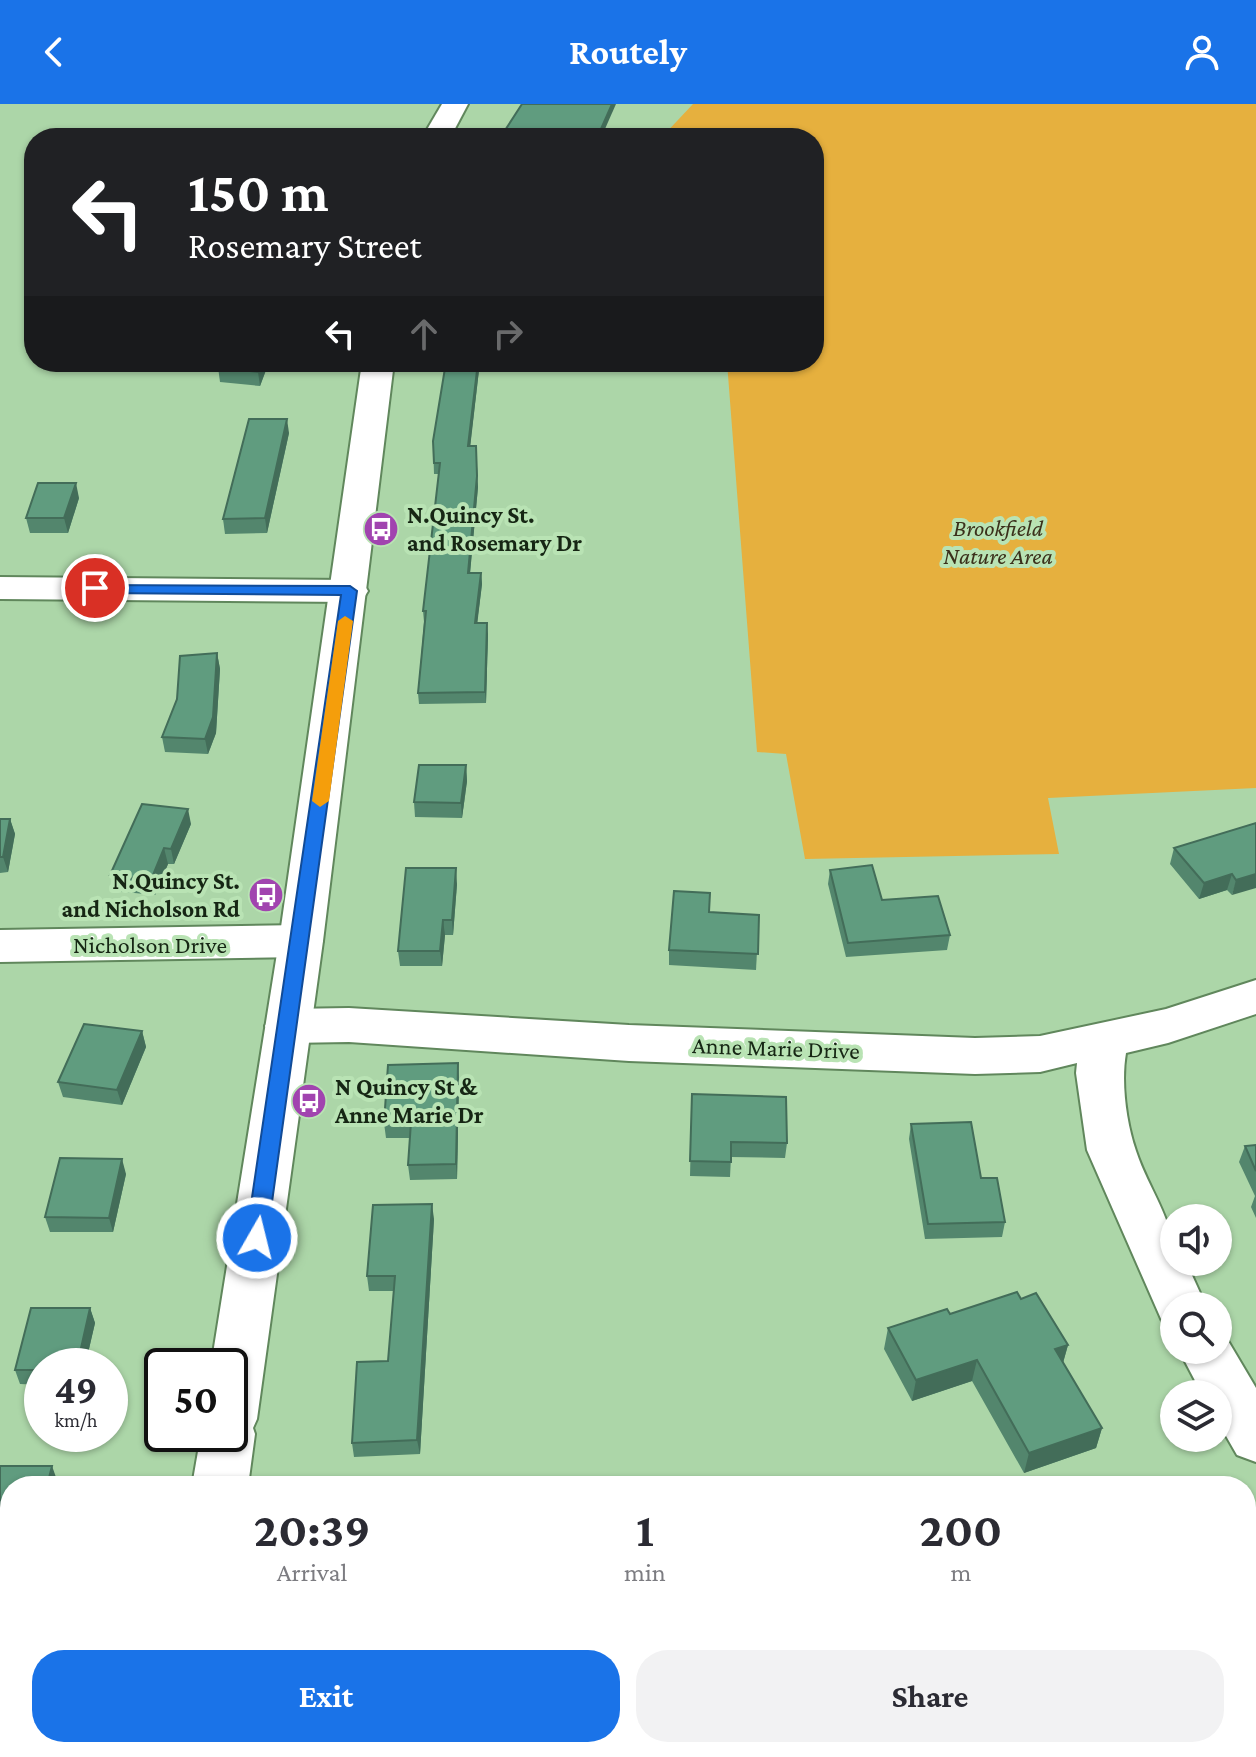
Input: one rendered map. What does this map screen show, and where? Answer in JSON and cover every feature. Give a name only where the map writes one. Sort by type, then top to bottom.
[{"type":"street","points":[[442,128],[455,104]]},
{"type":"street","points":[[240,1348],[350,591],[377,372]]},
{"type":"street","points":[[0,588],[350,591]]},
{"type":"street","name":"Nicholson Drive","points":[[0,946],[301,941]]},
{"type":"street","name":"Anne Marie Drive","points":[[288,1026],[349,1025],[629,1043],[975,1056],[1040,1054],[1168,1026],[1256,997]]},
{"type":"street","points":[[1105,1040],[1099,1073],[1111,1150],[1174,1292]]},
{"type":"street","points":[[1213,1364],[1256,1438]]},
{"type":"street","points":[[222,1476],[225,1452]]},
{"type":"green space","name":"Brookfield Nature Area","points":[[693,104],[1256,104],[1256,788],[1048,798],[1059,854],[805,859],[786,754],[757,752],[728,372],[824,372],[824,128],[670,128]]},
{"type":"building","points":[[522,104],[612,104],[601,128],[506,128]]},
{"type":"building","points":[[444,372],[477,372],[468,446],[476,446],[477,476],[468,573],[481,573],[475,623],[487,623],[485,692],[418,693],[426,611],[423,611],[440,463],[434,463],[433,441]]},
{"type":"building","points":[[249,419],[287,419],[265,518],[223,519]]},
{"type":"building","points":[[38,483],[76,483],[64,518],[26,518]]},
{"type":"building","points":[[217,653],[213,717],[205,739],[162,737],[177,699],[180,656]]},
{"type":"building","points":[[419,765],[466,765],[461,803],[414,802]]},
{"type":"building","points":[[142,804],[188,809],[171,849],[164,848],[151,880],[110,875]]},
{"type":"building","points":[[0,819],[10,819],[3,857],[0,857]]},
{"type":"building","points":[[1256,823],[1256,874],[1236,880],[1232,874],[1204,883],[1174,848]]},
{"type":"building","points":[[872,865],[882,900],[938,896],[950,935],[848,943],[830,870]]},
{"type":"building","points":[[406,868],[456,868],[452,920],[443,920],[440,951],[398,951]]},
{"type":"building","points":[[674,891],[710,893],[709,912],[759,915],[758,954],[669,950]]},
{"type":"building","points":[[84,1024],[142,1031],[117,1090],[58,1082]]},
{"type":"building","points":[[458,1063],[456,1164],[408,1165],[411,1122],[384,1123],[388,1065]]},
{"type":"building","points":[[692,1094],[786,1097],[787,1143],[731,1142],[731,1162],[690,1161]]},
{"type":"building","points":[[971,1122],[981,1178],[997,1178],[1005,1222],[928,1224],[911,1124]]},
{"type":"building","points":[[1256,1145],[1256,1171],[1245,1146]]},
{"type":"building","points":[[60,1158],[122,1159],[109,1218],[45,1217]]},
{"type":"building","points":[[432,1204],[417,1440],[352,1443],[357,1362],[388,1361],[395,1276],[367,1276],[373,1205]]},
{"type":"building","points":[[1017,1292],[1021,1299],[1036,1293],[1068,1345],[1055,1349],[1102,1428],[1029,1453],[977,1360],[916,1380],[888,1328],[947,1309],[950,1314]]},
{"type":"building","points":[[31,1308],[90,1308],[81,1348],[24,1348],[24,1370],[15,1370]]},
{"type":"building","points":[[0,1466],[52,1466],[50,1476],[0,1476]]},
{"type":"slow traffic","points":[[320,801],[345,621]]},
{"type":"place","name":"N.Quincy St. and Rosemary Dr","points":[[381,529]]},
{"type":"place","name":"N.Quincy St. and Nicholson Rd","points":[[266,895]]},
{"type":"place","name":"N Quincy St & Anne Marie Dr","points":[[309,1101]]},
{"type":"route","points":[[95,588],[350,591],[257,1238]]}]
